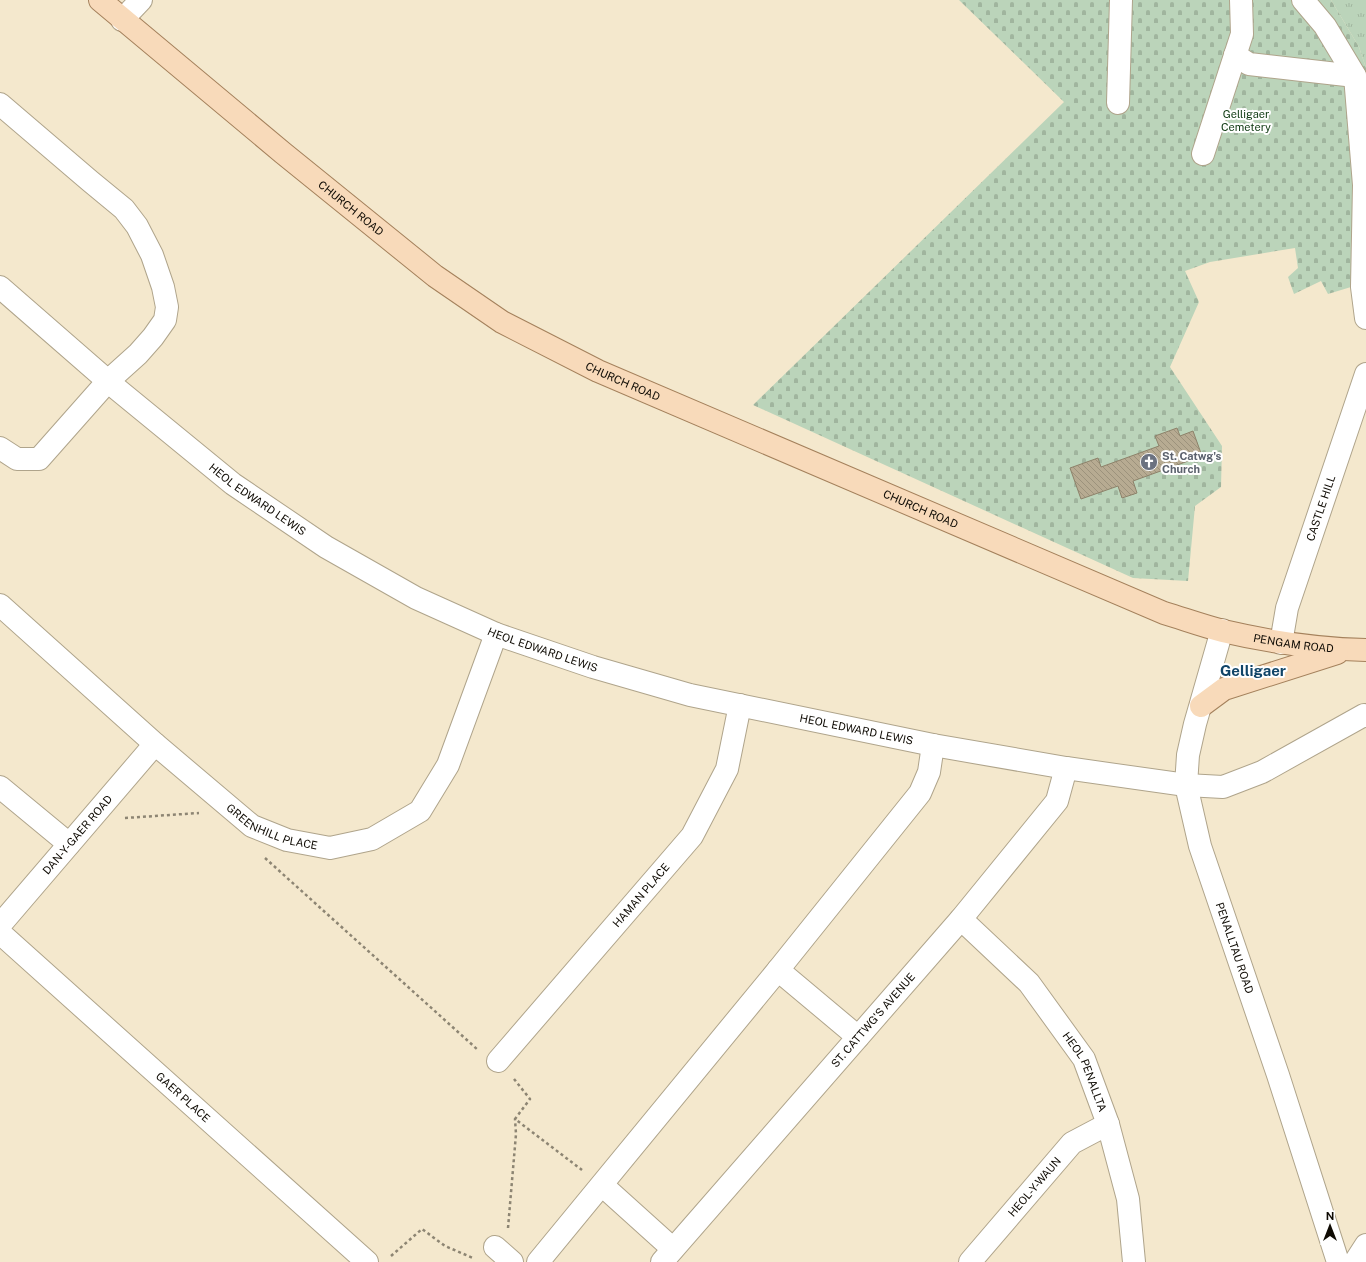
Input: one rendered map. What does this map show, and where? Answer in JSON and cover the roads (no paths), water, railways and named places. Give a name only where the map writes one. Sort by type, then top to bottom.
[{"type":"main road","name":"CHURCH ROAD","points":[[100,0],[122,20],[283,153],[435,276],[502,322],[598,372],[863,486],[1164,613],[1222,630]]},
{"type":"main road","name":"PENGAM ROAD","points":[[1222,630],[1281,643],[1356,650]]},
{"type":"main road","points":[[1201,706],[1224,689],[1356,650]]},
{"type":"street","points":[[122,20],[141,0]]},
{"type":"street","points":[[1118,103],[1121,0]]},
{"type":"street","points":[[1203,154],[1242,34],[1241,0]]},
{"type":"street","points":[[1303,0],[1325,26],[1355,76],[1364,185],[1362,287],[1366,318]]},
{"type":"street","points":[[1235,55],[1249,64],[1355,76]]},
{"type":"street","points":[[0,104],[90,182],[124,209],[137,226],[152,255],[163,287],[167,307],[165,320],[153,337],[138,354],[108,381],[39,459],[17,459],[0,448]]},
{"type":"street","name":"HEOL EDWARD LEWIS","points":[[0,287],[108,381],[234,484],[326,547],[416,598],[496,634],[593,667],[690,694],[933,745],[1066,768],[1186,785],[1223,787],[1262,772],[1364,715],[1366,716]]},
{"type":"street","name":"CASTLE HILL","points":[[1281,643],[1287,608],[1366,374]]},
{"type":"street","name":"GREENHILL PLACE","points":[[0,605],[155,744],[252,826],[287,840],[330,848],[372,839],[420,811],[448,766],[496,634]]},
{"type":"street","name":"PENALLTAU ROAD","points":[[1222,630],[1188,755],[1186,785],[1200,846],[1278,1075],[1338,1262]]},
{"type":"street","name":"HAMAN PLACE","points":[[498,1061],[692,836],[727,769],[740,705]]},
{"type":"street","name":"DAN-Y-GAER ROAD","points":[[0,925],[155,744]]},
{"type":"street","points":[[538,1262],[778,970],[920,793],[929,772],[933,745]]},
{"type":"street","name":"ST. CATTWG'S AVENUE","points":[[667,1255],[961,919],[1057,801],[1066,768]]},
{"type":"street","points":[[0,787],[69,844]]},
{"type":"street","name":"HEOL PENALLTA","points":[[961,919],[1029,983],[1084,1059],[1108,1124],[1128,1199],[1134,1262]]},
{"type":"street","name":"GAER PLACE","points":[[0,933],[367,1262]]},
{"type":"street","points":[[778,970],[858,1037]]},
{"type":"street","name":"HEOL-Y-WAUN","points":[[970,1262],[1072,1143],[1108,1124]]},
{"type":"street","points":[[602,1185],[667,1255]]},
{"type":"street","points":[[1356,1262],[1366,1245]]},
{"type":"place","name":"St. Catwg's Church","points":[[1149,462]]},
{"type":"district","name":"Gelligaer","points":[[1253,670]]},
{"type":"park label","name":"Gelligaer Cemetery","points":[[1246,120]]}]
